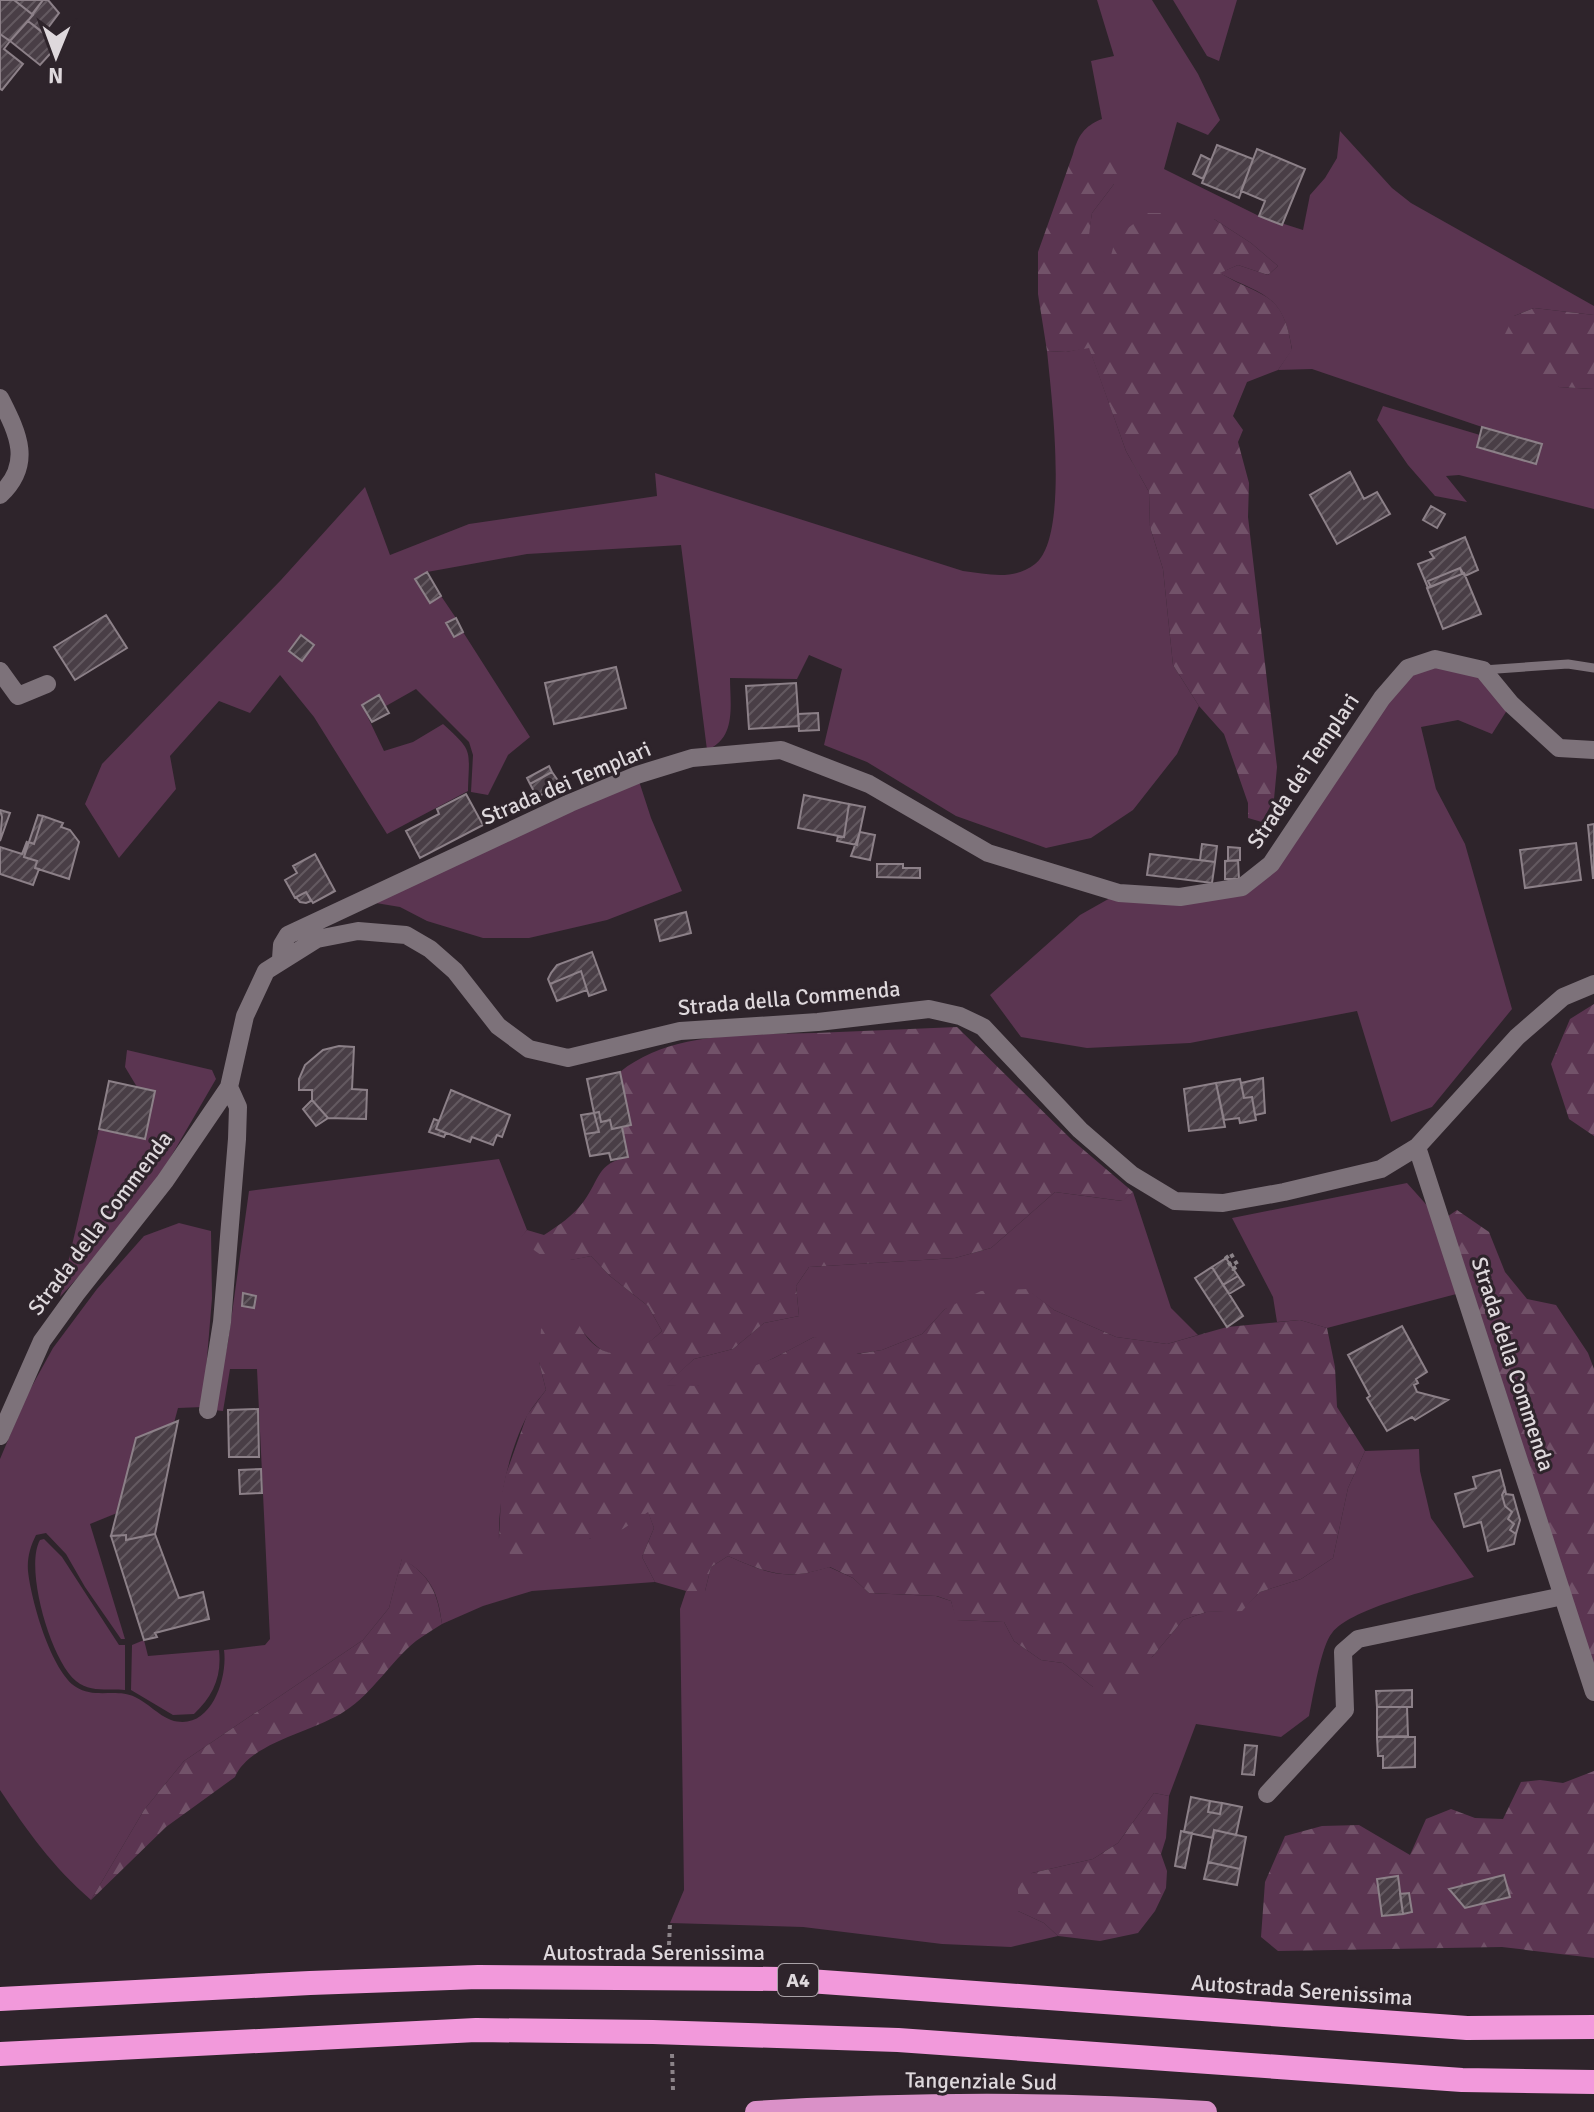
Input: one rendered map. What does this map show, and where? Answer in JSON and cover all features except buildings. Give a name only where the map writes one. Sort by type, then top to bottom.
[{"type":"highway","name":"Autostrada Serenissima","points":[[0,1999],[478,1977],[751,1978],[1467,2028],[1594,2027]]},
{"type":"highway","points":[[0,2054],[476,2030],[653,2032],[898,2040],[1462,2080],[1594,2082]]},
{"type":"highway","name":"Tangenziale Sud","points":[[756,2112],[852,2106],[948,2106],[1206,2112]]},
{"type":"street","points":[[0,398],[20,438],[13,479],[0,495]]},
{"type":"street","name":"Strada dei Templari","points":[[281,959],[282,945],[288,935],[570,803],[637,775],[692,758],[781,750],[869,784],[988,853],[1119,893],[1180,897],[1242,887],[1271,864],[1382,698],[1408,668],[1435,659],[1483,670]]},
{"type":"street","points":[[1483,670],[1511,704],[1559,748],[1594,750]]},
{"type":"street","points":[[0,671],[18,696],[47,684]]},
{"type":"street","name":"Strada della Commenda","points":[[0,1436],[42,1341],[165,1181],[229,1087],[245,1016],[266,971],[317,939],[358,931],[406,935],[430,949],[455,971],[498,1026],[529,1049],[568,1058],[680,1031],[818,1022],[929,1009],[960,1016],[983,1027],[1080,1130],[1132,1175],[1175,1201],[1223,1203],[1381,1169],[1417,1147],[1517,1037],[1563,997],[1594,984]]},
{"type":"street","name":"Strada della Commenda","points":[[208,1410],[222,1322],[237,1139],[238,1107],[229,1087]]},
{"type":"street","name":"Strada della Commenda","points":[[1417,1147],[1594,1692]]},
{"type":"street","points":[[1267,1794],[1345,1710],[1343,1652],[1358,1639],[1563,1596]]},
{"type":"lane","points":[[1483,670],[1568,664],[1594,668]]},
{"type":"path","points":[[669,1945],[670,1923]]},
{"type":"path","points":[[672,2054],[673,2090]]},
{"type":"green space","points":[[1097,0],[1152,0],[1198,74],[1220,120],[1208,135],[1177,122],[1164,169],[1259,216],[1303,230],[1310,195],[1337,158],[1340,131],[1392,188],[1411,203],[1594,306],[1594,315],[1534,308],[1514,316],[1559,387],[1594,389],[1594,509],[1459,475],[1446,476],[1467,502],[1435,496],[1408,465],[1377,420],[1383,406],[1480,435],[1477,448],[1536,463],[1482,427],[1312,369],[1278,370],[1292,349],[1277,306],[1260,292],[1219,273],[1238,265],[1268,275],[1278,266],[1251,243],[1214,219],[1106,275],[1086,250],[1092,213],[1114,184],[1073,154],[1083,132],[1102,119],[1091,61],[1114,56]]},
{"type":"green space","points":[[1173,0],[1237,0],[1219,61],[1207,56]]},
{"type":"green space","points":[[1073,154],[1113,154],[1121,165],[1114,184],[1092,213],[1087,250],[1106,274],[1116,237],[1148,213],[1214,219],[1251,243],[1278,266],[1268,275],[1238,265],[1220,273],[1260,293],[1277,306],[1283,316],[1292,350],[1278,370],[1247,382],[1233,416],[1243,430],[1238,442],[1249,483],[1248,517],[1277,767],[1274,799],[1262,822],[1248,818],[1248,803],[1224,734],[1199,706],[1173,665],[1163,569],[1150,527],[1149,492],[1126,451],[1089,348],[1047,351],[1038,294],[1038,252]]},
{"type":"green space","points":[[1534,308],[1594,315],[1594,389],[1559,387],[1519,371],[1502,340],[1514,316]]},
{"type":"green space","points":[[1089,347],[1126,451],[1149,492],[1150,527],[1163,569],[1173,665],[1199,706],[1177,754],[1133,810],[1091,838],[1046,848],[956,816],[867,762],[824,745],[842,669],[809,655],[797,679],[730,678],[731,709],[727,729],[717,745],[707,750],[681,545],[527,554],[427,572],[415,579],[429,603],[441,596],[456,618],[446,623],[454,636],[463,632],[530,737],[508,755],[488,795],[471,792],[473,755],[469,742],[416,689],[386,706],[378,695],[362,705],[384,751],[413,742],[443,724],[465,746],[469,759],[468,791],[387,834],[314,717],[280,675],[250,713],[219,701],[170,756],[176,789],[119,858],[85,804],[102,764],[281,580],[365,487],[390,555],[469,524],[657,496],[655,473],[963,571],[1000,575],[1027,569],[1046,549],[1055,496],[1056,463],[1047,351],[1066,352]]},
{"type":"green space","points":[[1435,659],[1483,670],[1511,704],[1492,734],[1458,720],[1421,727],[1436,789],[1465,844],[1512,1009],[1432,1107],[1391,1122],[1357,1011],[1190,1043],[1087,1048],[1021,1037],[990,995],[1080,915],[1119,893],[1242,887],[1271,864],[1382,698]]},
{"type":"green space","points":[[637,775],[651,818],[682,891],[607,920],[529,938],[483,938],[427,921],[400,907],[364,901]]},
{"type":"green space","points":[[1594,1004],[1594,1136],[1569,1119],[1551,1064],[1570,1019]]},
{"type":"green space","points":[[957,1027],[1072,1140],[1133,1192],[1123,1201],[1055,1192],[991,1248],[955,1258],[809,1267],[796,1286],[799,1316],[764,1323],[733,1349],[694,1359],[666,1385],[696,1386],[730,1376],[814,1337],[853,1342],[857,1354],[882,1350],[922,1334],[945,1309],[981,1291],[1027,1289],[1054,1310],[1116,1337],[1167,1344],[1227,1327],[1300,1320],[1327,1328],[1335,1367],[1337,1407],[1365,1451],[1348,1488],[1333,1558],[1301,1579],[1260,1592],[1242,1611],[1206,1612],[1183,1620],[1152,1657],[1124,1699],[1105,1708],[1093,1687],[1063,1663],[1041,1660],[1014,1641],[1004,1622],[956,1620],[951,1601],[937,1596],[869,1593],[853,1578],[830,1567],[801,1574],[778,1574],[728,1556],[711,1567],[705,1591],[686,1591],[655,1582],[642,1557],[654,1528],[648,1512],[623,1529],[589,1539],[557,1540],[538,1556],[510,1554],[499,1539],[501,1497],[506,1474],[527,1415],[546,1390],[539,1362],[541,1329],[554,1318],[576,1319],[594,1344],[614,1354],[638,1349],[662,1331],[648,1306],[610,1276],[591,1256],[552,1260],[520,1238],[527,1230],[544,1235],[571,1216],[600,1173],[610,1163],[628,1157],[622,1127],[631,1124],[620,1072],[664,1048],[713,1038]]},
{"type":"green space","points":[[127,1050],[212,1070],[216,1079],[162,1172],[91,1263],[60,1297],[99,1129],[145,1139],[137,1087],[125,1067]]},
{"type":"green space","points":[[499,1159],[527,1230],[521,1238],[570,1260],[591,1256],[610,1276],[648,1306],[662,1331],[629,1353],[614,1355],[596,1346],[582,1331],[539,1362],[546,1390],[527,1416],[510,1460],[500,1508],[499,1539],[589,1539],[648,1511],[654,1528],[642,1557],[655,1582],[532,1591],[483,1606],[442,1624],[431,1586],[420,1572],[402,1559],[389,1608],[363,1640],[184,1761],[144,1810],[91,1900],[41,1848],[0,1790],[0,1459],[27,1395],[53,1348],[97,1289],[144,1236],[179,1223],[211,1231],[212,1298],[203,1407],[178,1408],[174,1423],[136,1438],[117,1513],[90,1524],[125,1639],[121,1639],[66,1554],[46,1533],[36,1535],[28,1566],[33,1599],[44,1634],[67,1679],[83,1691],[128,1694],[171,1720],[185,1722],[196,1719],[214,1701],[223,1675],[224,1650],[265,1645],[270,1639],[257,1369],[230,1369],[223,1411],[213,1410],[228,1342],[249,1191]]},
{"type":"green space","points":[[1407,1183],[1441,1221],[1464,1292],[1327,1328],[1300,1320],[1277,1322],[1273,1297],[1232,1218]]},
{"type":"green space","points":[[1055,1192],[1122,1201],[1133,1192],[1171,1308],[1198,1335],[1167,1344],[1116,1337],[1054,1310],[1027,1290],[945,1309],[922,1334],[882,1350],[856,1354],[814,1337],[728,1378],[697,1386],[665,1385],[694,1359],[733,1349],[764,1323],[799,1316],[796,1286],[809,1267],[955,1258],[991,1248]]},
{"type":"green space","points":[[1457,1210],[1489,1232],[1505,1272],[1527,1299],[1556,1305],[1588,1353],[1594,1369],[1594,1692],[1441,1221]]},
{"type":"green space","points":[[1419,1449],[1420,1471],[1431,1518],[1474,1577],[1377,1607],[1342,1624],[1332,1633],[1324,1649],[1309,1716],[1281,1737],[1196,1724],[1169,1796],[1154,1793],[1118,1843],[1093,1859],[1032,1873],[1018,1911],[1044,1923],[1058,1936],[1011,1947],[942,1944],[803,1927],[670,1923],[684,1890],[680,1609],[686,1591],[705,1591],[711,1567],[728,1556],[777,1574],[800,1574],[829,1567],[853,1578],[869,1593],[936,1596],[951,1601],[957,1620],[1004,1622],[1014,1641],[1041,1660],[1063,1663],[1093,1687],[1152,1657],[1183,1620],[1206,1612],[1242,1610],[1260,1592],[1301,1579],[1333,1558],[1348,1488],[1365,1451]]},
{"type":"green space","points":[[44,1539],[62,1557],[119,1645],[125,1645],[125,1690],[94,1689],[82,1685],[67,1670],[58,1654],[43,1614],[35,1571],[36,1553],[40,1540]]},
{"type":"green space","points":[[402,1558],[420,1572],[431,1586],[442,1624],[407,1649],[345,1711],[254,1755],[235,1777],[166,1827],[91,1900],[144,1810],[184,1761],[363,1640],[389,1608]]},
{"type":"green space","points":[[144,1640],[148,1656],[219,1650],[215,1685],[194,1714],[173,1715],[131,1690],[132,1645]]},
{"type":"green space","points":[[1594,1771],[1594,1958],[1502,1947],[1278,1951],[1261,1937],[1265,1882],[1285,1836],[1322,1826],[1359,1825],[1410,1855],[1426,1819],[1451,1809],[1475,1818],[1503,1819],[1521,1782],[1540,1780],[1563,1783]]},
{"type":"green space","points":[[1154,1793],[1169,1796],[1166,1838],[1161,1854],[1167,1871],[1166,1888],[1155,1911],[1138,1933],[1100,1941],[1058,1936],[1044,1923],[1018,1911],[1018,1886],[1032,1873],[1093,1859],[1118,1843]]}]
